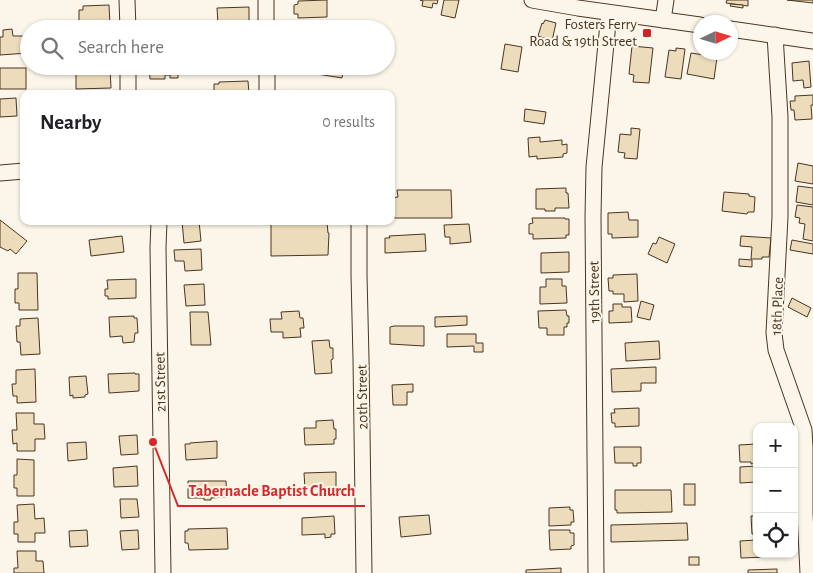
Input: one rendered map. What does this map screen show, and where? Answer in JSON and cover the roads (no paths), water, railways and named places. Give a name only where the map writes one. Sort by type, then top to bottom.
[{"type":"street","points":[[127,0],[128,20]]},
{"type":"street","points":[[266,0],[266,20]]},
{"type":"street","points":[[532,0],[693,24]]},
{"type":"street","points":[[663,20],[666,0]]},
{"type":"street","name":"19th Street","points":[[596,573],[594,168],[610,13]]},
{"type":"street","points":[[738,30],[813,41]]},
{"type":"street","name":"18th Place","points":[[774,35],[780,116],[780,217],[774,333],[776,350],[804,430],[804,513],[808,573]]},
{"type":"street","points":[[128,75],[128,90]]},
{"type":"street","points":[[267,75],[267,90]]},
{"type":"street","points":[[0,173],[20,171]]},
{"type":"street","name":"21st Street","points":[[160,225],[158,248],[163,573]]},
{"type":"street","name":"20th Street","points":[[359,225],[364,573]]},
{"type":"place","name":"Fosters Ferry Road & 19th Street","points":[[647,33]]},
{"type":"place","name":"Tabernacle Baptist Church","points":[[153,442]]}]
